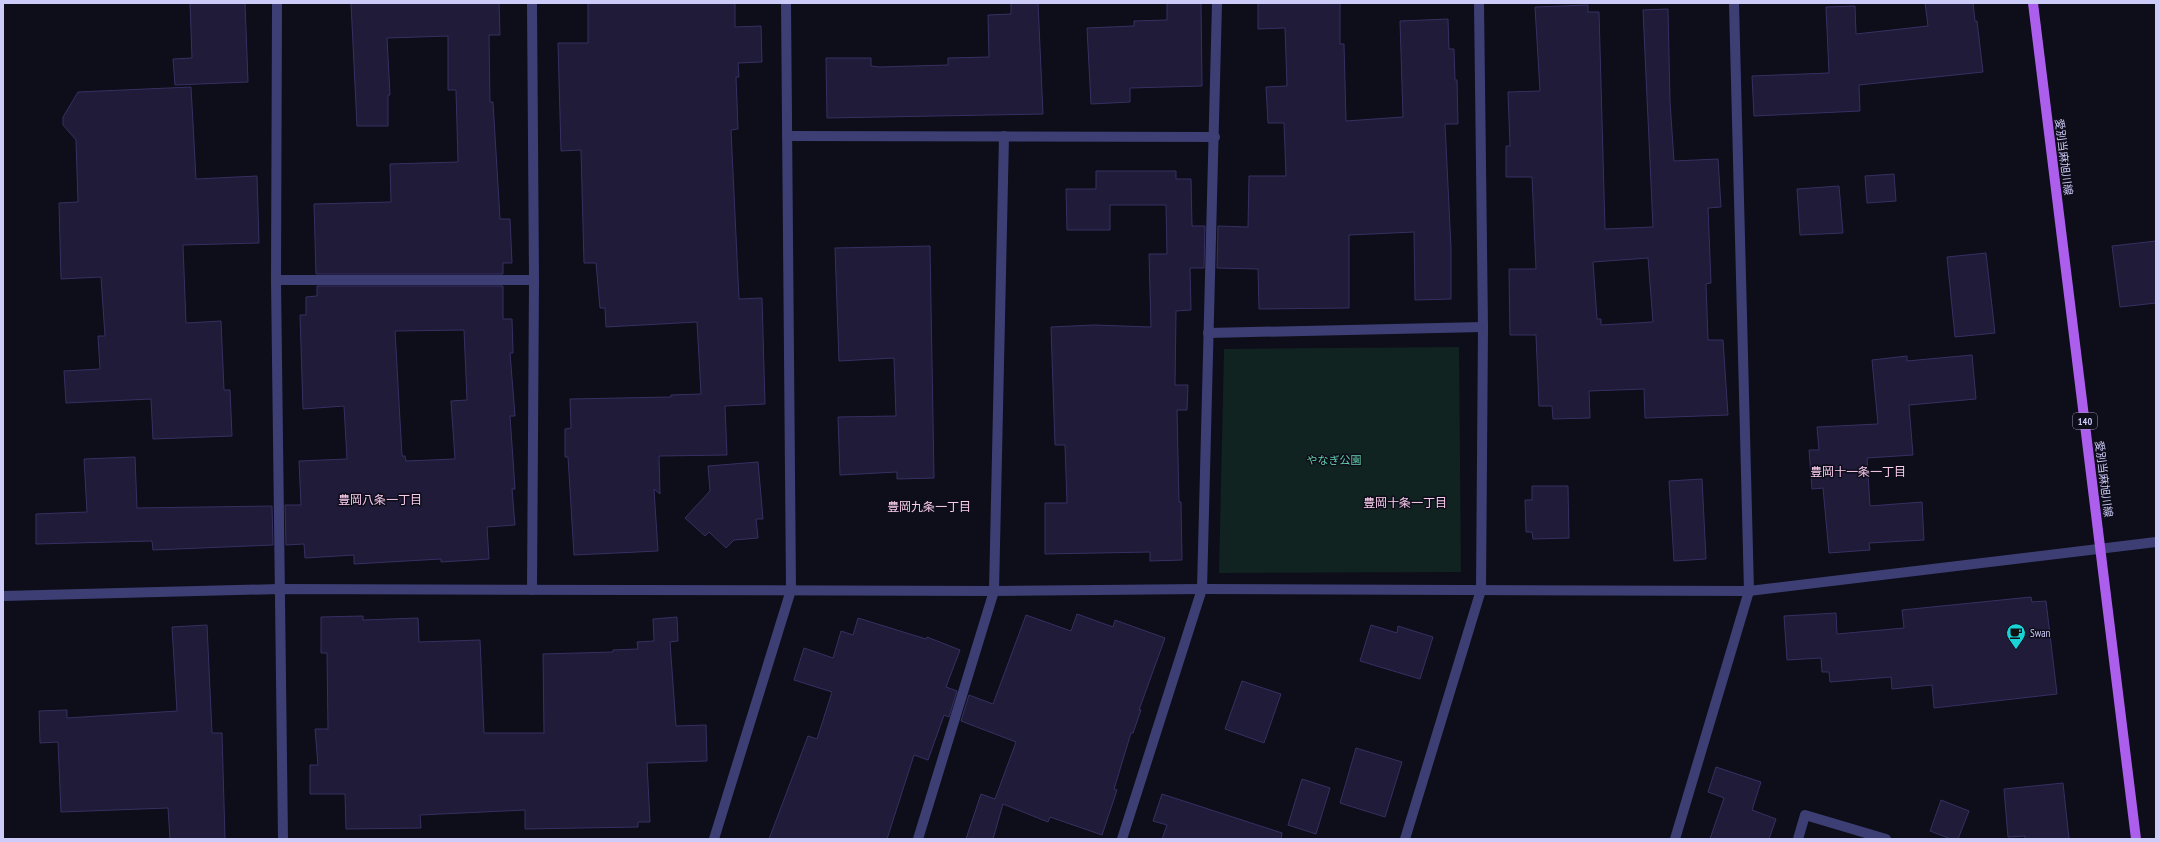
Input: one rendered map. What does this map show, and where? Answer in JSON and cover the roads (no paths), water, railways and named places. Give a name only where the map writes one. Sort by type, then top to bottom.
[{"type":"main road","name":"愛別当麻旭川線","points":[[2033,3],[2136,839]]},
{"type":"street","points":[[277,3],[276,280],[283,839]]},
{"type":"street","points":[[532,3],[534,280],[532,590]]},
{"type":"street","points":[[714,839],[792,590],[786,3]]},
{"type":"street","points":[[1122,839],[1202,589],[1208,333],[1215,137],[1217,3]]},
{"type":"street","points":[[1405,839],[1481,590],[1483,327],[1479,3]]},
{"type":"street","points":[[1675,839],[1749,591],[1734,3]]},
{"type":"street","points":[[787,136],[1215,137]]},
{"type":"street","points":[[918,839],[994,591],[1004,136]]},
{"type":"street","points":[[276,280],[534,280]]},
{"type":"street","points":[[1208,333],[1483,327]]},
{"type":"street","points":[[3,596],[279,589],[994,591],[1202,589],[1749,591],[2156,542]]},
{"type":"street","points":[[1798,839],[1805,815],[1886,839]]},
{"type":"place","name":"Swan","points":[[2016,650]]},
{"type":"district","name":"豊岡十一条一丁目","points":[[1858,472]]},
{"type":"district","name":"豊岡八条一丁目","points":[[380,500]]},
{"type":"district","name":"豊岡十条一丁目","points":[[1405,503]]},
{"type":"district","name":"豊岡九条一丁目","points":[[929,507]]},
{"type":"park label","name":"やなぎ公園","points":[[1334,460]]}]
